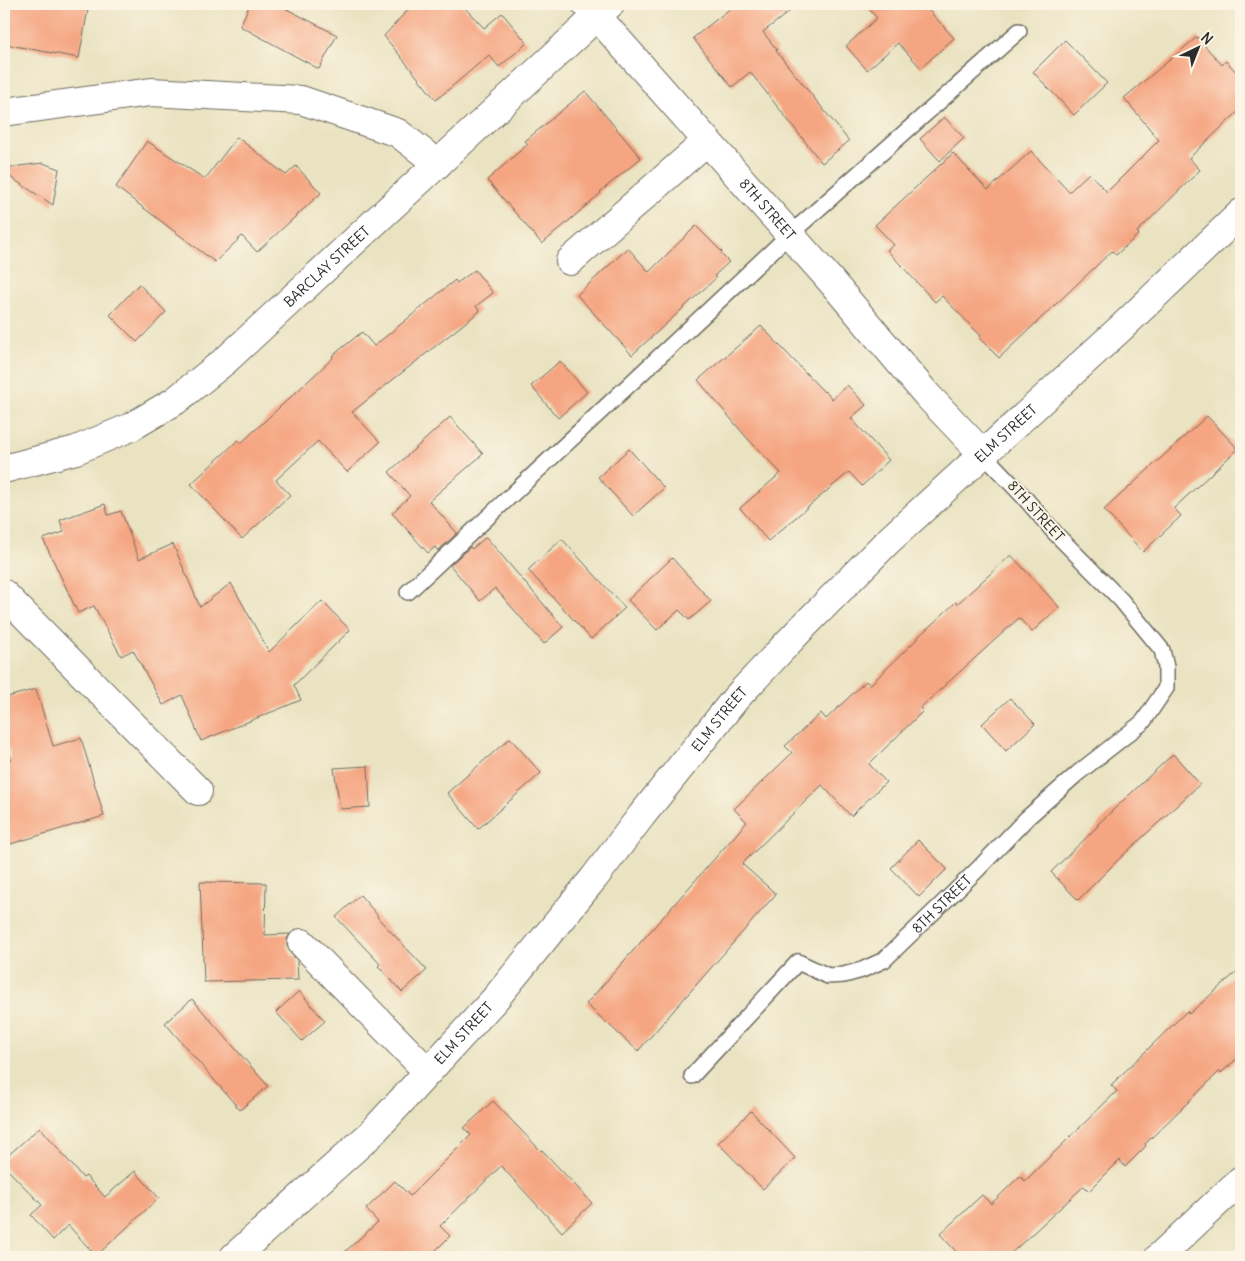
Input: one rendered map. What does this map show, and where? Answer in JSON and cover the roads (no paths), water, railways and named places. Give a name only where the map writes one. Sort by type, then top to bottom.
[{"type":"street","name":"8TH STREET","points":[[598,8],[707,141],[927,395],[983,454]]},
{"type":"street","name":"BARCLAY STREET","points":[[4,469],[76,450],[131,426],[175,401],[226,360],[438,164],[598,8]]},
{"type":"street","points":[[4,112],[150,92],[301,100],[398,133],[438,164]]},
{"type":"street","points":[[570,261],[707,141]]},
{"type":"street","name":"ELM STREET","points":[[234,1257],[370,1135],[495,999],[594,878],[736,698],[834,595],[874,555],[1122,327],[1241,213]]},
{"type":"street","points":[[4,594],[198,791]]},
{"type":"street","points":[[302,943],[428,1072]]},
{"type":"street","points":[[1159,1257],[1241,1180]]},
{"type":"lane","points":[[408,592],[789,234],[1019,31]]},
{"type":"lane","name":"8TH STREET","points":[[692,1076],[798,962],[828,976],[844,975],[862,970],[884,960],[977,870],[1027,818],[1078,773],[1143,722],[1166,688],[1166,668],[1162,650],[1121,600],[1055,533],[983,454]]}]
